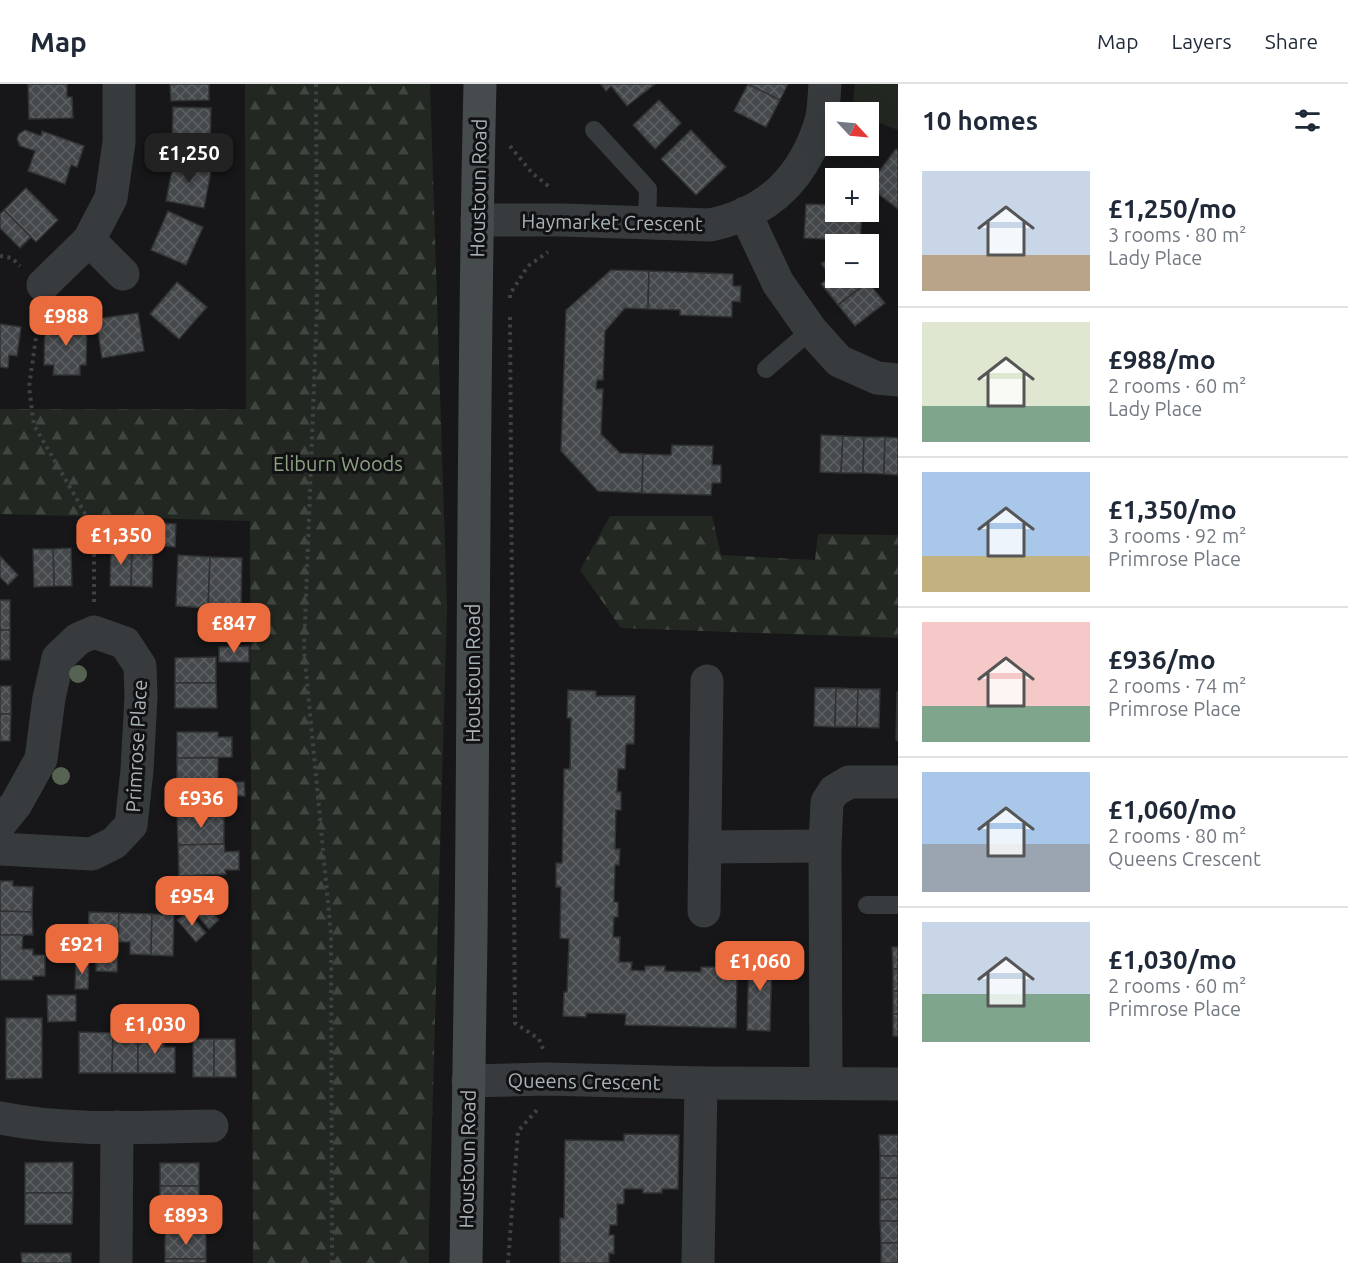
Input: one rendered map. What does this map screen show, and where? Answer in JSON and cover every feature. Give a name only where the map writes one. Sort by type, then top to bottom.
[{"type":"street","points":[[43,285],[88,240],[111,198],[119,142],[119,84]]},
{"type":"street","name":"Houstoun Road","points":[[466,1263],[480,84]]},
{"type":"street","name":"Haymarket Crescent","points":[[477,220],[563,220],[710,225],[730,221],[763,205],[779,193],[806,160],[822,119],[825,84]]},
{"type":"street","points":[[746,213],[778,283],[811,330],[839,361],[877,378],[898,380]]},
{"type":"street","points":[[88,240],[123,274]]},
{"type":"street","points":[[0,824],[16,804],[41,759],[49,698],[58,658],[78,639],[94,632]]},
{"type":"street","name":"Primrose Place","points":[[0,849],[92,854],[114,843],[131,825],[138,759],[140,666],[125,643],[94,632]]},
{"type":"street","points":[[704,911],[707,681]]},
{"type":"street","points":[[826,1083],[825,846],[827,802],[834,791],[849,782],[898,782]]},
{"type":"street","points":[[705,847],[825,846]]},
{"type":"street","name":"Queens Crescent","points":[[468,1081],[546,1079],[898,1084]]},
{"type":"street","points":[[698,1263],[701,1083]]},
{"type":"street","points":[[0,1118],[28,1124],[117,1127],[212,1126]]},
{"type":"street","points":[[116,1263],[117,1127]]},
{"type":"lane","points":[[594,130],[648,189],[648,223]]},
{"type":"lane","points":[[766,369],[811,330]]},
{"type":"lane","points":[[867,905],[898,905]]},
{"type":"path","points":[[316,84],[317,306],[304,650],[331,934],[332,1263]]},
{"type":"path","points":[[508,1263],[518,1131],[535,1113],[546,1096],[548,1060],[539,1039],[515,1023],[510,294],[528,266],[556,247],[563,220],[560,194],[532,173],[510,146],[510,136]]},
{"type":"path","points":[[43,285],[29,387],[34,425],[94,529],[94,632]]},
{"type":"green space","name":"Eliburn Woods","points":[[245,84],[430,84],[447,608],[429,1263],[253,1263],[250,521],[0,514],[0,409],[246,409]]},
{"type":"green space","points":[[855,84],[898,84],[898,130],[879,123],[879,102],[853,102]]},
{"type":"green space","points":[[610,516],[712,516],[721,555],[815,560],[818,534],[898,535],[898,638],[621,628],[580,570]]},
{"type":"building","points":[[28,84],[67,84],[67,97],[72,97],[73,118],[29,119]]},
{"type":"building","points":[[170,84],[209,84],[209,100],[171,101]]},
{"type":"building","points":[[601,84],[655,84],[627,106],[611,86],[606,91]]},
{"type":"building","points":[[748,84],[780,100],[766,127],[734,111]]},
{"type":"building","points":[[748,84],[788,84],[780,100]]},
{"type":"building","points":[[659,100],[681,123],[655,149],[633,125]]},
{"type":"building","points":[[173,107],[211,108],[210,150],[172,149]]},
{"type":"building","points":[[25,130],[41,136],[42,131],[84,146],[77,167],[71,165],[65,184],[28,171],[35,151],[20,146],[17,139],[19,134]]},
{"type":"building","points":[[691,130],[726,167],[696,195],[661,159]]},
{"type":"building","points":[[896,149],[898,151],[898,209],[879,194],[879,171]]},
{"type":"building","points":[[174,160],[212,166],[204,208],[166,201]]},
{"type":"building","points":[[26,188],[58,220],[36,242],[4,210]]},
{"type":"building","points":[[806,204],[825,205],[825,222],[861,222],[860,234],[825,234],[825,239],[804,238]]},
{"type":"building","points":[[4,210],[31,237],[20,248],[0,228],[0,214]]},
{"type":"building","points":[[168,211],[203,227],[186,265],[151,250]]},
{"type":"building","points":[[611,270],[649,271],[648,309],[625,308],[605,331],[603,380],[597,380],[596,389],[603,389],[601,434],[620,453],[643,454],[642,493],[598,491],[561,451],[566,310]]},
{"type":"building","points":[[649,271],[733,274],[733,286],[741,286],[740,302],[732,301],[732,317],[680,315],[680,310],[648,309]]},
{"type":"building","points":[[825,281],[825,288],[860,288],[838,305],[821,284]]},
{"type":"building","points":[[177,282],[207,307],[179,339],[150,314]]},
{"type":"building","points":[[860,288],[873,288],[885,303],[855,326],[838,305]]},
{"type":"building","points":[[138,313],[144,351],[102,358],[96,319]]},
{"type":"building","points":[[45,322],[87,323],[86,365],[80,365],[80,375],[53,375],[54,365],[44,365]]},
{"type":"building","points":[[0,324],[21,327],[17,356],[9,355],[8,368],[0,367]]},
{"type":"building","points":[[821,435],[843,436],[841,473],[820,472]]},
{"type":"building","points":[[843,436],[864,437],[863,473],[841,473]]},
{"type":"building","points":[[864,437],[885,437],[884,474],[863,473]]},
{"type":"building","points":[[885,437],[898,438],[898,475],[884,474]]},
{"type":"building","points":[[672,445],[713,446],[712,465],[721,465],[721,483],[712,483],[711,495],[642,493],[643,454],[671,455]]},
{"type":"building","points":[[163,523],[176,524],[175,547],[162,546]]},
{"type":"building","points":[[111,547],[132,547],[131,586],[110,586]]},
{"type":"building","points":[[132,547],[153,548],[152,587],[131,586]]},
{"type":"building","points":[[71,548],[72,586],[54,586],[53,549]]},
{"type":"building","points":[[33,549],[53,549],[54,586],[34,587]]},
{"type":"building","points":[[178,555],[210,557],[208,608],[176,606]]},
{"type":"building","points":[[0,556],[18,575],[8,585],[0,577]]},
{"type":"building","points":[[210,557],[242,558],[241,609],[208,608]]},
{"type":"building","points":[[0,600],[10,600],[10,630],[0,630]]},
{"type":"building","points":[[0,630],[10,630],[10,660],[0,660]]},
{"type":"building","points":[[249,646],[249,662],[219,662],[219,647]]},
{"type":"building","points":[[216,657],[216,683],[175,683],[175,658]]},
{"type":"building","points":[[175,683],[216,683],[217,708],[175,708]]},
{"type":"building","points":[[0,686],[11,686],[11,714],[0,714]]},
{"type":"building","points":[[815,688],[836,688],[835,727],[814,726]]},
{"type":"building","points":[[836,688],[858,689],[857,727],[835,727]]},
{"type":"building","points":[[858,689],[880,689],[879,728],[857,727]]},
{"type":"building","points":[[568,690],[596,691],[596,696],[635,696],[634,744],[626,744],[625,769],[618,769],[617,792],[621,792],[621,810],[616,810],[615,849],[620,849],[619,865],[615,865],[614,902],[618,902],[618,917],[614,917],[613,937],[620,937],[619,962],[632,962],[631,970],[645,971],[645,966],[665,966],[665,971],[701,972],[701,967],[720,967],[720,973],[737,973],[736,1028],[625,1025],[626,1014],[586,1013],[586,1017],[563,1016],[564,992],[567,992],[569,939],[560,938],[561,887],[556,887],[556,863],[562,863],[564,769],[570,769],[571,718],[567,718]]},
{"type":"building","points":[[898,692],[898,741],[896,740]]},
{"type":"building","points":[[0,714],[11,714],[10,741],[0,741]]},
{"type":"building","points":[[177,732],[218,732],[218,737],[232,737],[232,757],[177,758]]},
{"type":"building","points":[[177,758],[218,758],[218,783],[177,783]]},
{"type":"building","points":[[220,782],[244,782],[245,796],[220,796]]},
{"type":"building","points":[[204,796],[231,796],[231,812],[204,812]]},
{"type":"building","points":[[224,813],[224,844],[178,845],[177,815]]},
{"type":"building","points":[[224,844],[225,852],[239,851],[239,870],[225,870],[226,874],[179,876],[178,845]]},
{"type":"building","points":[[0,881],[13,881],[13,886],[33,887],[32,912],[0,911]]},
{"type":"building","points":[[201,898],[219,920],[209,929],[190,907]]},
{"type":"building","points":[[0,911],[32,912],[33,935],[0,935]]},
{"type":"building","points":[[89,912],[119,913],[117,972],[96,971],[96,960],[87,959]]},
{"type":"building","points":[[188,912],[206,933],[196,942],[177,920]]},
{"type":"building","points":[[119,913],[152,914],[151,955],[130,954],[130,942],[118,942]]},
{"type":"building","points":[[152,914],[174,915],[173,956],[151,955]]},
{"type":"building","points":[[0,935],[23,935],[22,949],[33,949],[33,955],[45,955],[45,976],[33,976],[33,980],[0,980]]},
{"type":"building","points":[[892,947],[898,947],[898,969],[893,969]]},
{"type":"building","points":[[749,952],[772,953],[770,1031],[747,1030]]},
{"type":"building","points":[[76,961],[89,961],[88,989],[75,989]]},
{"type":"building","points":[[893,969],[898,969],[898,991],[893,991]]},
{"type":"building","points":[[893,991],[898,991],[898,1014],[893,1014]]},
{"type":"building","points":[[47,995],[76,995],[76,1021],[48,1022]]},
{"type":"building","points":[[893,1014],[898,1014],[898,1036],[893,1036]]},
{"type":"building","points":[[6,1018],[42,1018],[42,1078],[6,1079]]},
{"type":"building","points":[[79,1032],[113,1033],[112,1073],[79,1073]]},
{"type":"building","points":[[113,1033],[138,1033],[138,1073],[112,1073]]},
{"type":"building","points":[[138,1033],[164,1033],[164,1047],[175,1047],[175,1073],[138,1073]]},
{"type":"building","points":[[193,1039],[214,1039],[214,1077],[193,1077]]},
{"type":"building","points":[[214,1039],[235,1039],[236,1077],[214,1077]]},
{"type":"building","points":[[624,1134],[679,1135],[678,1189],[662,1189],[662,1193],[643,1193],[643,1189],[624,1189],[624,1204],[617,1204],[617,1225],[610,1225],[609,1235],[614,1235],[614,1254],[609,1253],[609,1263],[560,1263],[560,1218],[564,1218],[565,1140],[624,1141]]},
{"type":"building","points":[[879,1135],[898,1135],[898,1156],[880,1156]]},
{"type":"building","points":[[880,1156],[898,1156],[898,1178],[880,1178]]},
{"type":"building","points":[[73,1162],[73,1193],[25,1193],[25,1163]]},
{"type":"building","points":[[160,1163],[199,1163],[199,1186],[160,1186]]},
{"type":"building","points":[[880,1178],[898,1178],[898,1199],[880,1200]]},
{"type":"building","points":[[160,1186],[199,1186],[199,1210],[160,1209]]},
{"type":"building","points":[[25,1193],[73,1193],[72,1224],[25,1224]]},
{"type":"building","points":[[898,1199],[898,1221],[880,1221],[880,1200]]},
{"type":"building","points":[[880,1221],[898,1221],[898,1243],[881,1243]]},
{"type":"building","points":[[165,1232],[206,1232],[206,1259],[165,1259]]},
{"type":"building","points":[[881,1243],[898,1243],[898,1263],[881,1263]]},
{"type":"building","points":[[21,1253],[71,1253],[71,1263],[22,1263]]},
{"type":"building","points":[[165,1259],[206,1259],[206,1263],[165,1263]]}]
